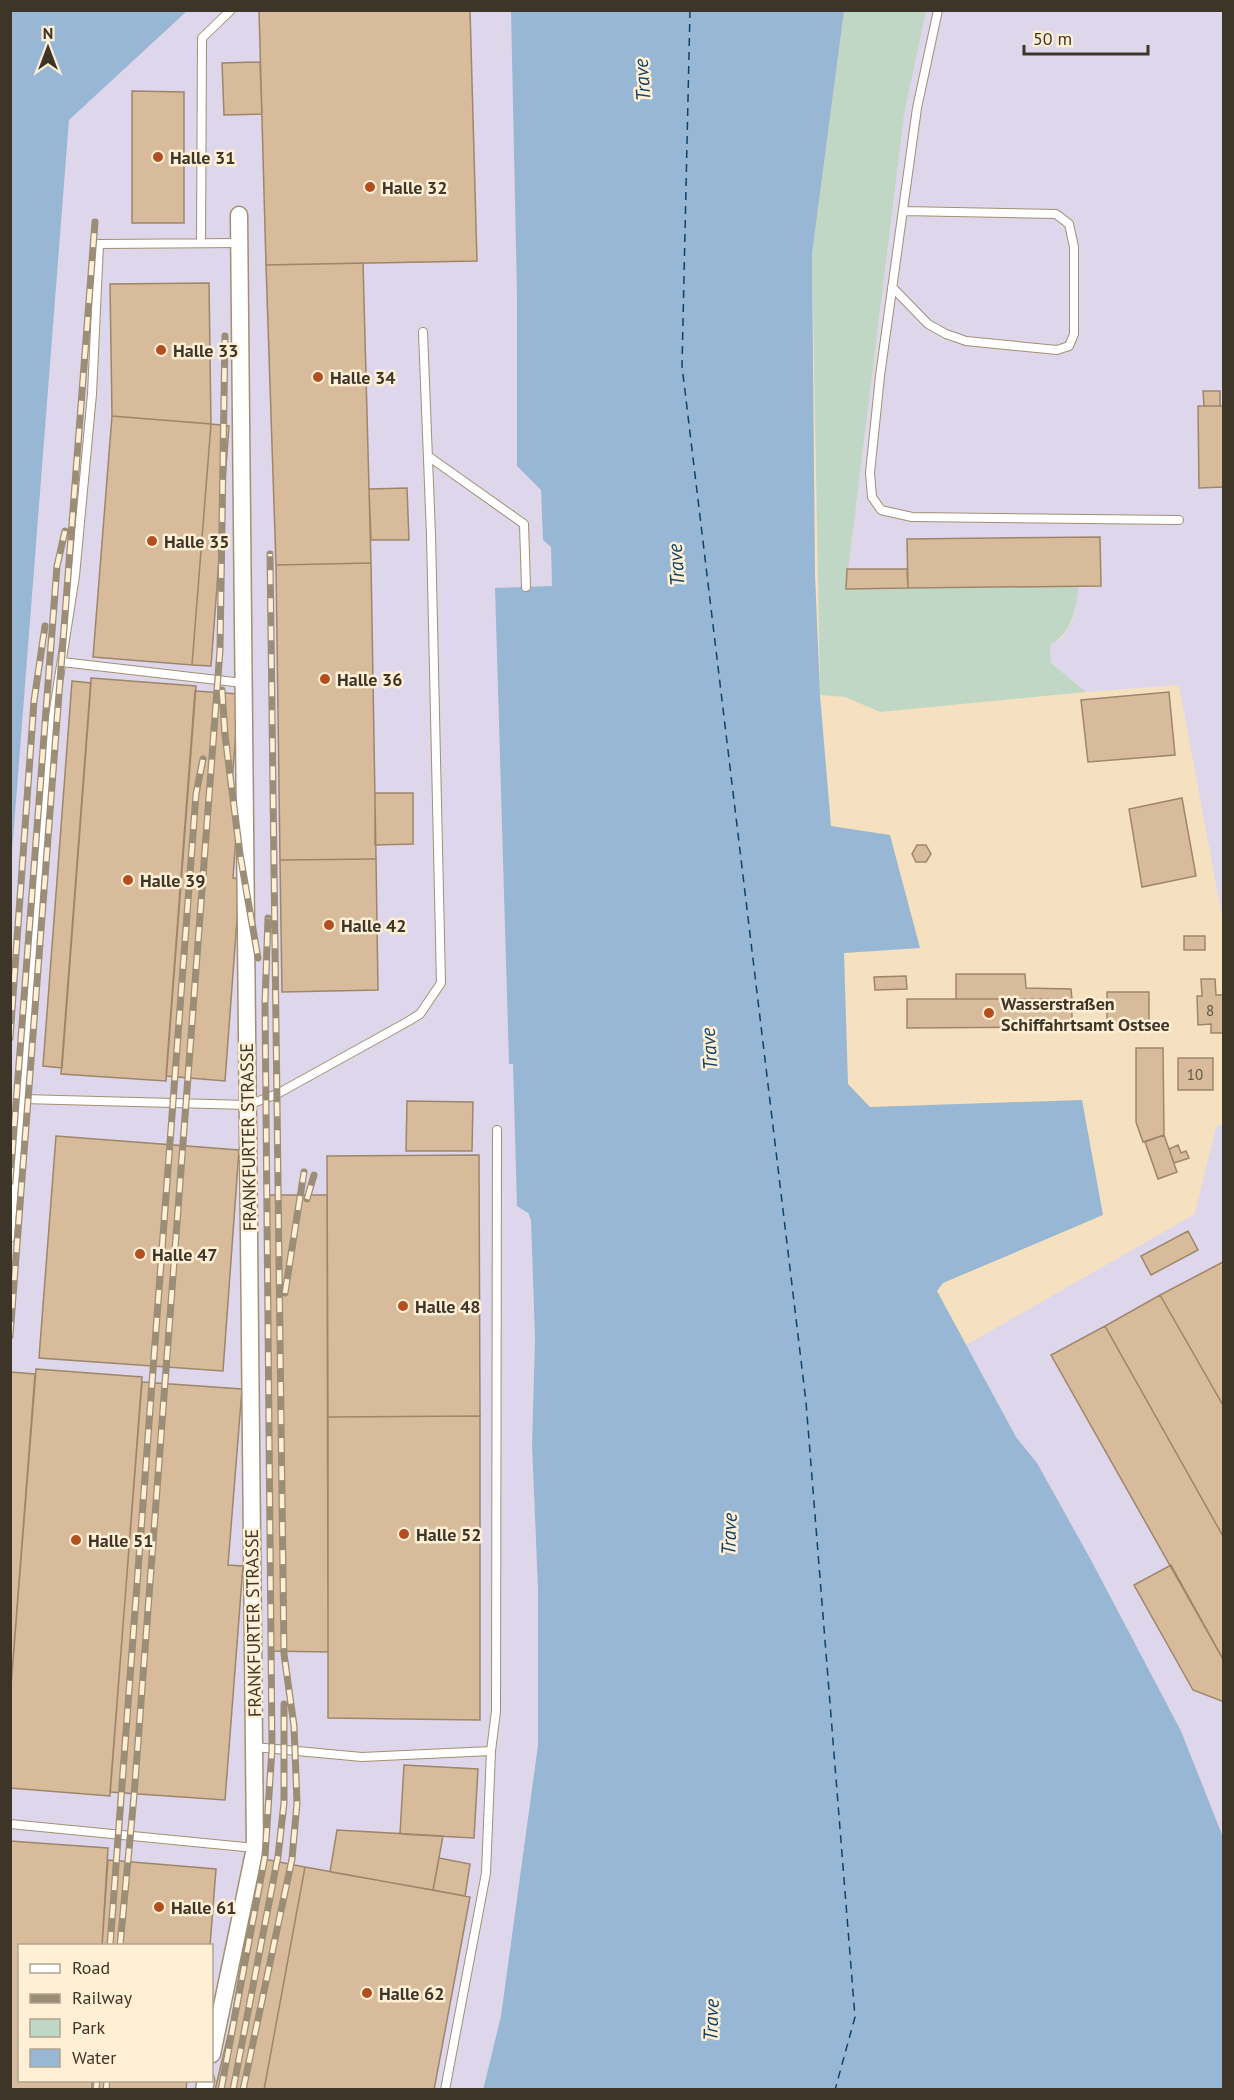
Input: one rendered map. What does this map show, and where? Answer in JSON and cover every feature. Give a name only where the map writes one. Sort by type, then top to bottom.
[{"type":"street","name":"FRANKFURTER STRASSE","points":[[213,2049],[255,1848],[238,215]]},
{"type":"lane","points":[[201,243],[202,38],[231,10]]},
{"type":"lane","points":[[938,10],[917,108],[892,287],[870,473],[872,496],[881,510],[912,517],[1179,520]]},
{"type":"lane","points":[[892,287],[928,324],[966,341],[1057,350],[1069,346],[1074,334],[1074,247],[1069,224],[1056,213],[903,211]]},
{"type":"lane","points":[[10,1238],[51,729],[75,576],[92,394],[99,244],[239,243]]},
{"type":"lane","points":[[23,1099],[248,1105],[277,1094],[407,1023],[420,1014],[441,983],[423,332]]},
{"type":"lane","points":[[428,456],[524,524],[526,587]]},
{"type":"lane","points":[[62,662],[243,683]]},
{"type":"lane","points":[[446,2090],[486,1873],[491,1751],[496,1711],[497,1130]]},
{"type":"lane","points":[[254,1747],[362,1757],[491,1751]]},
{"type":"lane","points":[[10,1824],[255,1848]]},
{"type":"shaded area","points":[[187,11],[511,11],[517,296],[517,466],[541,490],[543,540],[551,547],[552,586],[495,589],[509,1063],[513,1063],[524,1209],[531,1220],[535,1339],[532,1445],[538,1589],[538,1745],[501,2016],[483,2089],[11,2090],[10,866],[69,119]]},
{"type":"shaded area","points":[[926,11],[1223,11],[1223,922],[1179,685],[1086,692],[1051,663],[1050,645],[1063,637],[1073,620],[1078,587],[846,589],[904,115]]},
{"type":"shaded area","points":[[1223,1124],[1223,1837],[1181,1731],[1037,1463],[1016,1437],[966,1345],[1195,1214],[1216,1127]]},
{"type":"green space","points":[[844,11],[926,11],[904,115],[846,588],[1079,587],[1072,620],[1064,634],[1050,645],[1051,663],[1086,692],[880,712],[845,697],[820,695],[812,254]]},
{"type":"water","points":[[11,10],[187,11],[69,120],[11,865]]},
{"type":"water","name":"Trave","points":[[511,11],[844,11],[812,254],[815,574],[820,695],[831,826],[890,835],[920,948],[844,953],[848,1084],[870,1107],[1082,1100],[1103,1215],[943,1283],[937,1291],[1016,1437],[1037,1463],[1091,1560],[1181,1731],[1223,1837],[1223,2089],[483,2090],[501,2016],[538,1745],[538,1589],[532,1445],[535,1339],[531,1220],[528,1213],[517,1206],[513,1064],[509,1064],[495,588],[552,586],[551,547],[543,540],[541,490],[517,466],[517,296]]},
{"type":"building","name":"Halle 32","points":[[259,10],[470,10],[477,261],[266,265]]},
{"type":"building","points":[[260,62],[262,114],[224,115],[222,63]]},
{"type":"building","name":"Halle 31","points":[[132,91],[184,92],[184,223],[132,223]]},
{"type":"building","name":"Halle 34","points":[[363,263],[371,563],[276,565],[266,265]]},
{"type":"building","name":"Halle 33","points":[[209,283],[211,424],[112,416],[110,284]]},
{"type":"building","points":[[1203,391],[1220,391],[1220,406],[1204,406]]},
{"type":"building","points":[[1198,406],[1224,406],[1224,487],[1199,488]]},
{"type":"building","name":"Halle 35","points":[[112,416],[211,424],[192,665],[93,657]]},
{"type":"building","points":[[211,424],[229,426],[211,666],[192,665]]},
{"type":"building","points":[[407,488],[409,540],[371,540],[369,489]]},
{"type":"building","points":[[1100,537],[1101,586],[908,588],[907,539]]},
{"type":"building","name":"Halle 36","points":[[371,563],[376,859],[280,860],[276,565]]},
{"type":"building","points":[[847,569],[907,569],[908,588],[846,589]]},
{"type":"building","name":"Halle 39","points":[[91,678],[196,686],[166,1081],[61,1074]]},
{"type":"building","points":[[72,681],[91,683],[62,1068],[43,1066]]},
{"type":"building","points":[[195,691],[239,694],[231,794],[239,795],[233,878],[240,879],[225,1081],[166,1076]]},
{"type":"building","points":[[1169,692],[1175,755],[1088,762],[1081,700]]},
{"type":"building","points":[[375,793],[413,793],[413,844],[375,845]]},
{"type":"building","points":[[1182,798],[1196,876],[1142,887],[1129,809]]},
{"type":"building","points":[[917,845],[926,845],[931,854],[926,862],[916,862],[912,854]]},
{"type":"building","name":"Halle 42","points":[[376,859],[378,990],[282,992],[280,860]]},
{"type":"building","points":[[1184,936],[1205,936],[1205,950],[1184,950]]},
{"type":"building","points":[[956,974],[1025,974],[1026,988],[1071,989],[1072,999],[956,999]]},
{"type":"building","points":[[906,976],[907,989],[875,990],[874,977]]},
{"type":"building","points":[[1201,979],[1215,979],[1216,995],[1223,995],[1223,1033],[1211,1033],[1211,1024],[1198,1025],[1197,996],[1202,996]]},
{"type":"building","points":[[1107,992],[1149,992],[1149,1024],[1107,1024]]},
{"type":"building","name":"Wasserstraßen Schiffahrtsamt Ostsee","points":[[907,999],[1072,999],[1072,1027],[907,1028]]},
{"type":"building","points":[[1136,1048],[1163,1048],[1164,1135],[1143,1142],[1136,1122]]},
{"type":"building","points":[[1178,1058],[1213,1058],[1213,1090],[1178,1090]]},
{"type":"building","points":[[407,1101],[473,1102],[472,1151],[406,1151]]},
{"type":"building","points":[[1164,1135],[1177,1172],[1158,1179],[1145,1142]]},
{"type":"building","name":"Halle 47","points":[[56,1136],[239,1150],[223,1371],[39,1358]]},
{"type":"building","points":[[1178,1145],[1181,1153],[1186,1151],[1189,1158],[1174,1163],[1169,1149]]},
{"type":"building","name":"Halle 48","points":[[479,1155],[480,1416],[328,1417],[327,1156]]},
{"type":"building","points":[[269,1195],[327,1195],[328,1652],[270,1651]]},
{"type":"building","points":[[1188,1231],[1198,1250],[1151,1275],[1141,1256]]},
{"type":"building","points":[[1224,1263],[1224,1407],[1160,1295]]},
{"type":"building","points":[[1160,1295],[1224,1407],[1224,1538],[1105,1326]]},
{"type":"building","points":[[1105,1326],[1224,1538],[1224,1661],[1051,1355]]},
{"type":"building","name":"Halle 51","points":[[36,1369],[142,1377],[110,1796],[10,1788],[10,1699]]},
{"type":"building","points":[[10,1372],[35,1374],[10,1699]]},
{"type":"building","points":[[142,1382],[242,1389],[228,1565],[243,1566],[225,1800],[110,1792]]},
{"type":"building","name":"Halle 52","points":[[480,1416],[480,1720],[328,1718],[328,1417]]},
{"type":"building","points":[[1171,1565],[1224,1661],[1224,1702],[1193,1690],[1134,1585]]},
{"type":"building","points":[[404,1765],[478,1769],[474,1838],[400,1834]]},
{"type":"building","points":[[337,1830],[443,1836],[433,1890],[330,1872]]},
{"type":"building","points":[[10,1841],[108,1848],[102,1944],[18,1944],[18,2082],[92,2082],[92,2090],[10,2090]]},
{"type":"building","points":[[259,1858],[305,1867],[264,2090],[215,2090],[231,2023]]},
{"type":"building","points":[[439,1858],[470,1864],[465,1896],[433,1890]]},
{"type":"building","name":"Halle 61","points":[[108,1860],[216,1869],[210,1944],[102,1944]]},
{"type":"building","name":"Halle 62","points":[[305,1867],[470,1897],[434,2090],[264,2090]]},
{"type":"building","points":[[92,2082],[187,2082],[186,2090],[92,2090]]},
{"type":"ferry route","points":[[690,10],[682,366],[806,1402],[855,2017],[835,2090]]},
{"type":"railway","points":[[10,1336],[95,222]]},
{"type":"railway","points":[[120,1944],[134,1796],[220,650],[225,336]]},
{"type":"railway","points":[[10,1182],[57,566],[65,531]]},
{"type":"railway","points":[[243,2090],[292,1859],[297,1803],[294,1726],[284,1654],[270,554]]},
{"type":"railway","points":[[10,1038],[34,701],[45,626]]},
{"type":"railway","points":[[222,690],[225,735],[240,854],[258,958]]},
{"type":"railway","points":[[110,1944],[196,794],[203,759]]},
{"type":"railway","points":[[221,2090],[265,1856],[272,1749],[265,1002],[268,918]]},
{"type":"railway","points":[[285,1293],[304,1172]]},
{"type":"railway","points":[[307,1199],[314,1175]]},
{"type":"railway","points":[[233,2090],[278,1856],[284,1803],[284,1704]]},
{"type":"railway","points":[[96,2090],[97,2082]]},
{"type":"railway","points":[[106,2090],[107,2082]]},
{"type":"place","name":"Halle 31","points":[[158,157]]},
{"type":"place","name":"Halle 32","points":[[370,187]]},
{"type":"place","name":"Halle 33","points":[[161,350]]},
{"type":"place","name":"Halle 34","points":[[318,377]]},
{"type":"place","name":"Halle 35","points":[[152,541]]},
{"type":"place","name":"Halle 36","points":[[325,679]]},
{"type":"place","name":"Halle 39","points":[[128,880]]},
{"type":"place","name":"Halle 42","points":[[329,925]]},
{"type":"place","name":"Wasserstraßen Schiffahrtsamt Ostsee","points":[[989,1013]]},
{"type":"place","name":"Halle 47","points":[[140,1254]]},
{"type":"place","name":"Halle 48","points":[[403,1306]]},
{"type":"place","name":"Halle 52","points":[[404,1534]]},
{"type":"place","name":"Halle 51","points":[[76,1540]]},
{"type":"place","name":"Halle 61","points":[[159,1907]]},
{"type":"place","name":"Halle 62","points":[[367,1993]]}]
